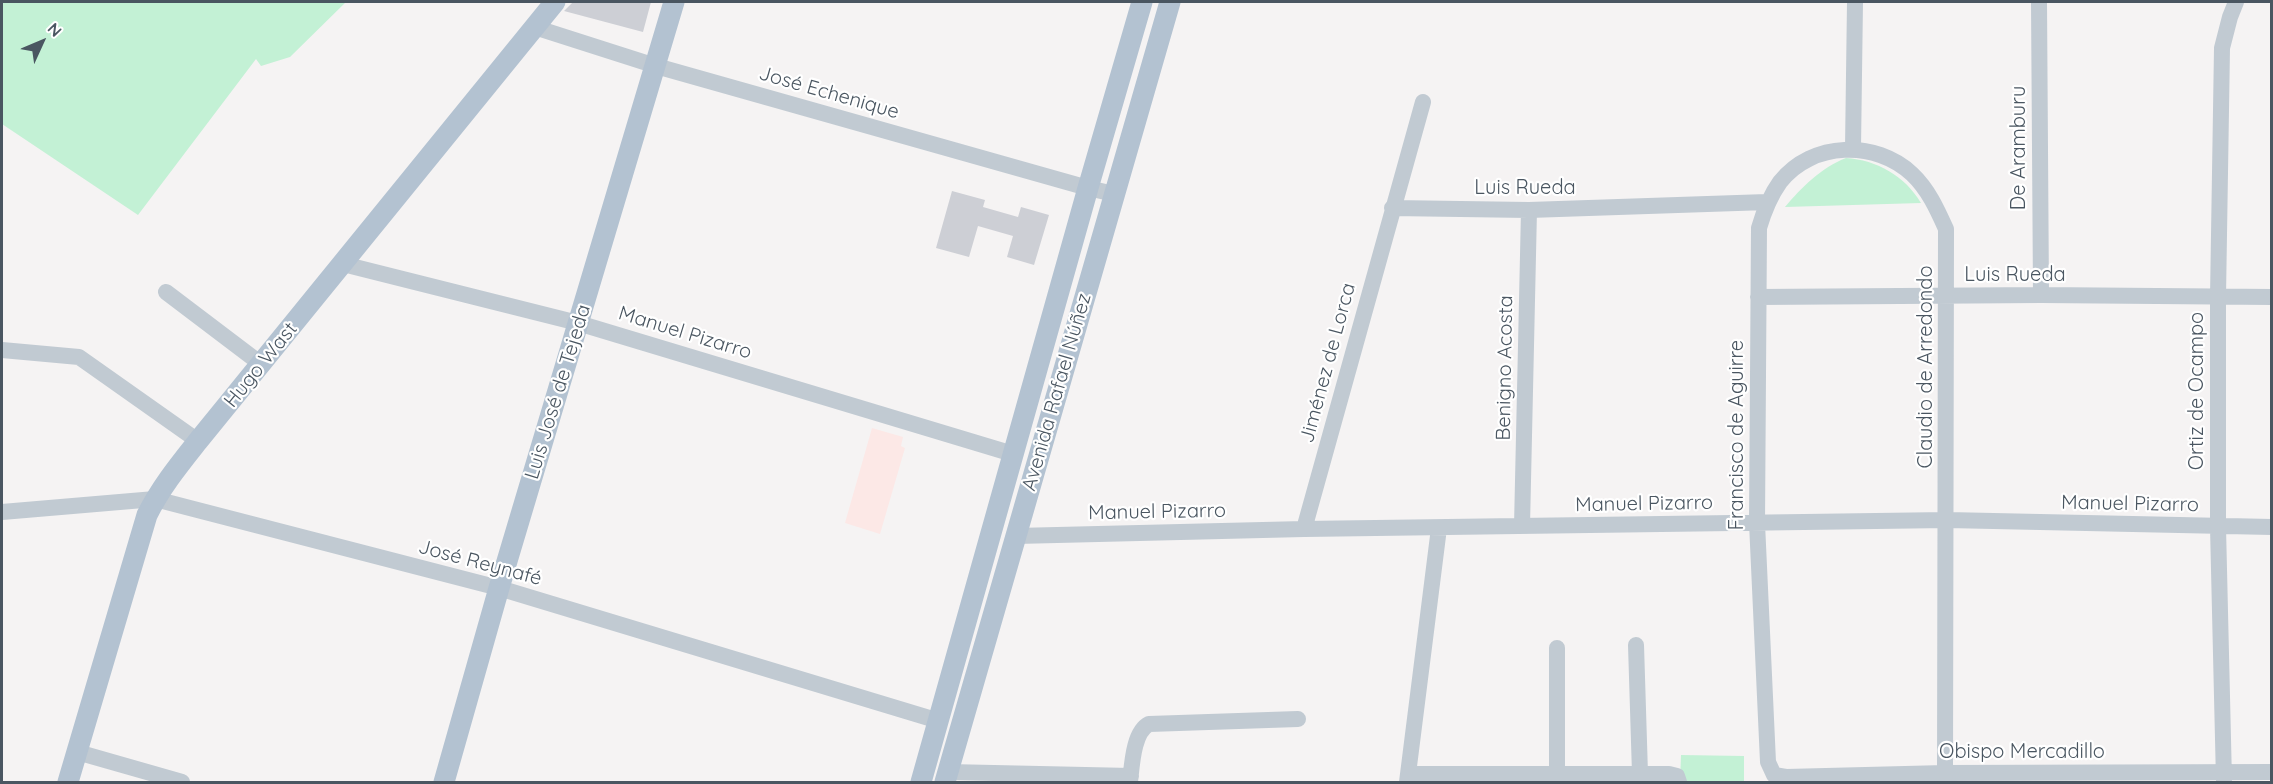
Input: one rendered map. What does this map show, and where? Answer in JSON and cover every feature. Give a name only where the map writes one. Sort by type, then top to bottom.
[{"type":"main road","name":"Hugo Wast","points":[[68,783],[147,515],[155,499],[198,441],[555,2]]},
{"type":"main road","name":"Luis José de Tejeda","points":[[444,783],[499,588],[674,2]]},
{"type":"main road","name":"Avenida Rafael Núñez","points":[[921,783],[1142,2]]},
{"type":"main road","name":"Avenida Rafael Núñez","points":[[946,777],[1170,2]]},
{"type":"street","points":[[1853,148],[1856,2]]},
{"type":"street","name":"De Aramburu","points":[[2039,2],[2041,295]]},
{"type":"street","name":"Ortiz de Ocampo","points":[[2225,777],[2218,527],[2218,297],[2222,48],[2236,2]]},
{"type":"street","name":"José Echenique","points":[[534,27],[656,66],[1114,194]]},
{"type":"street","name":"Jiménez de Lorca","points":[[1304,529],[1423,102]]},
{"type":"street","name":"Francisco de Aguirre","points":[[1774,775],[1768,762],[1757,523],[1759,228],[1767,202],[1781,180],[1795,168],[1835,150],[1853,148]]},
{"type":"street","name":"Claudio de Arredondo","points":[[1853,148],[1887,157],[1912,174],[1936,205],[1946,229],[1945,778]]},
{"type":"street","name":"Luis Rueda","points":[[1392,208],[1529,210],[1767,202]]},
{"type":"street","name":"Benigno Acosta","points":[[1522,526],[1529,210]]},
{"type":"street","name":"Manuel Pizarro","points":[[343,264],[578,323],[1013,454]]},
{"type":"street","points":[[166,292],[261,364]]},
{"type":"street","name":"Luis Rueda","points":[[1758,297],[2041,295],[2271,297]]},
{"type":"street","points":[[2,350],[79,357],[198,441]]},
{"type":"street","name":"José Reynafé","points":[[2,512],[155,499],[499,588],[939,721]]},
{"type":"street","name":"Manuel Pizarro","points":[[1016,536],[1304,529],[1947,520],[2218,527],[2271,526]]},
{"type":"street","points":[[1439,528],[1407,778],[1669,774],[1678,780]]},
{"type":"street","points":[[1636,645],[1640,774]]},
{"type":"street","points":[[1557,648],[1557,774]]},
{"type":"street","points":[[946,777],[1130,779],[1138,736],[1144,726],[1149,724],[1298,719]]},
{"type":"street","points":[[77,752],[182,783]]},
{"type":"street","name":"Obispo Mercadillo","points":[[1774,775],[1945,778],[2225,777],[2271,772]]},
{"type":"shaded area","points":[[872,428],[903,437],[901,446],[905,448],[880,534],[845,523]]},
{"type":"green space","points":[[2,2],[346,2],[290,57],[261,66],[256,59],[138,215],[2,124]]},
{"type":"green space","points":[[1846,158],[1869,162],[1889,171],[1907,185],[1921,203],[1785,207],[1812,179]]},
{"type":"green space","points":[[1681,755],[1744,756],[1744,782],[1680,782]]},
{"type":"building","points":[[573,2],[651,2],[643,32],[564,11]]},
{"type":"building","points":[[952,191],[985,200],[983,207],[1018,217],[1021,207],[1049,215],[1034,265],[1007,257],[1013,236],[978,226],[969,257],[936,248]]}]
